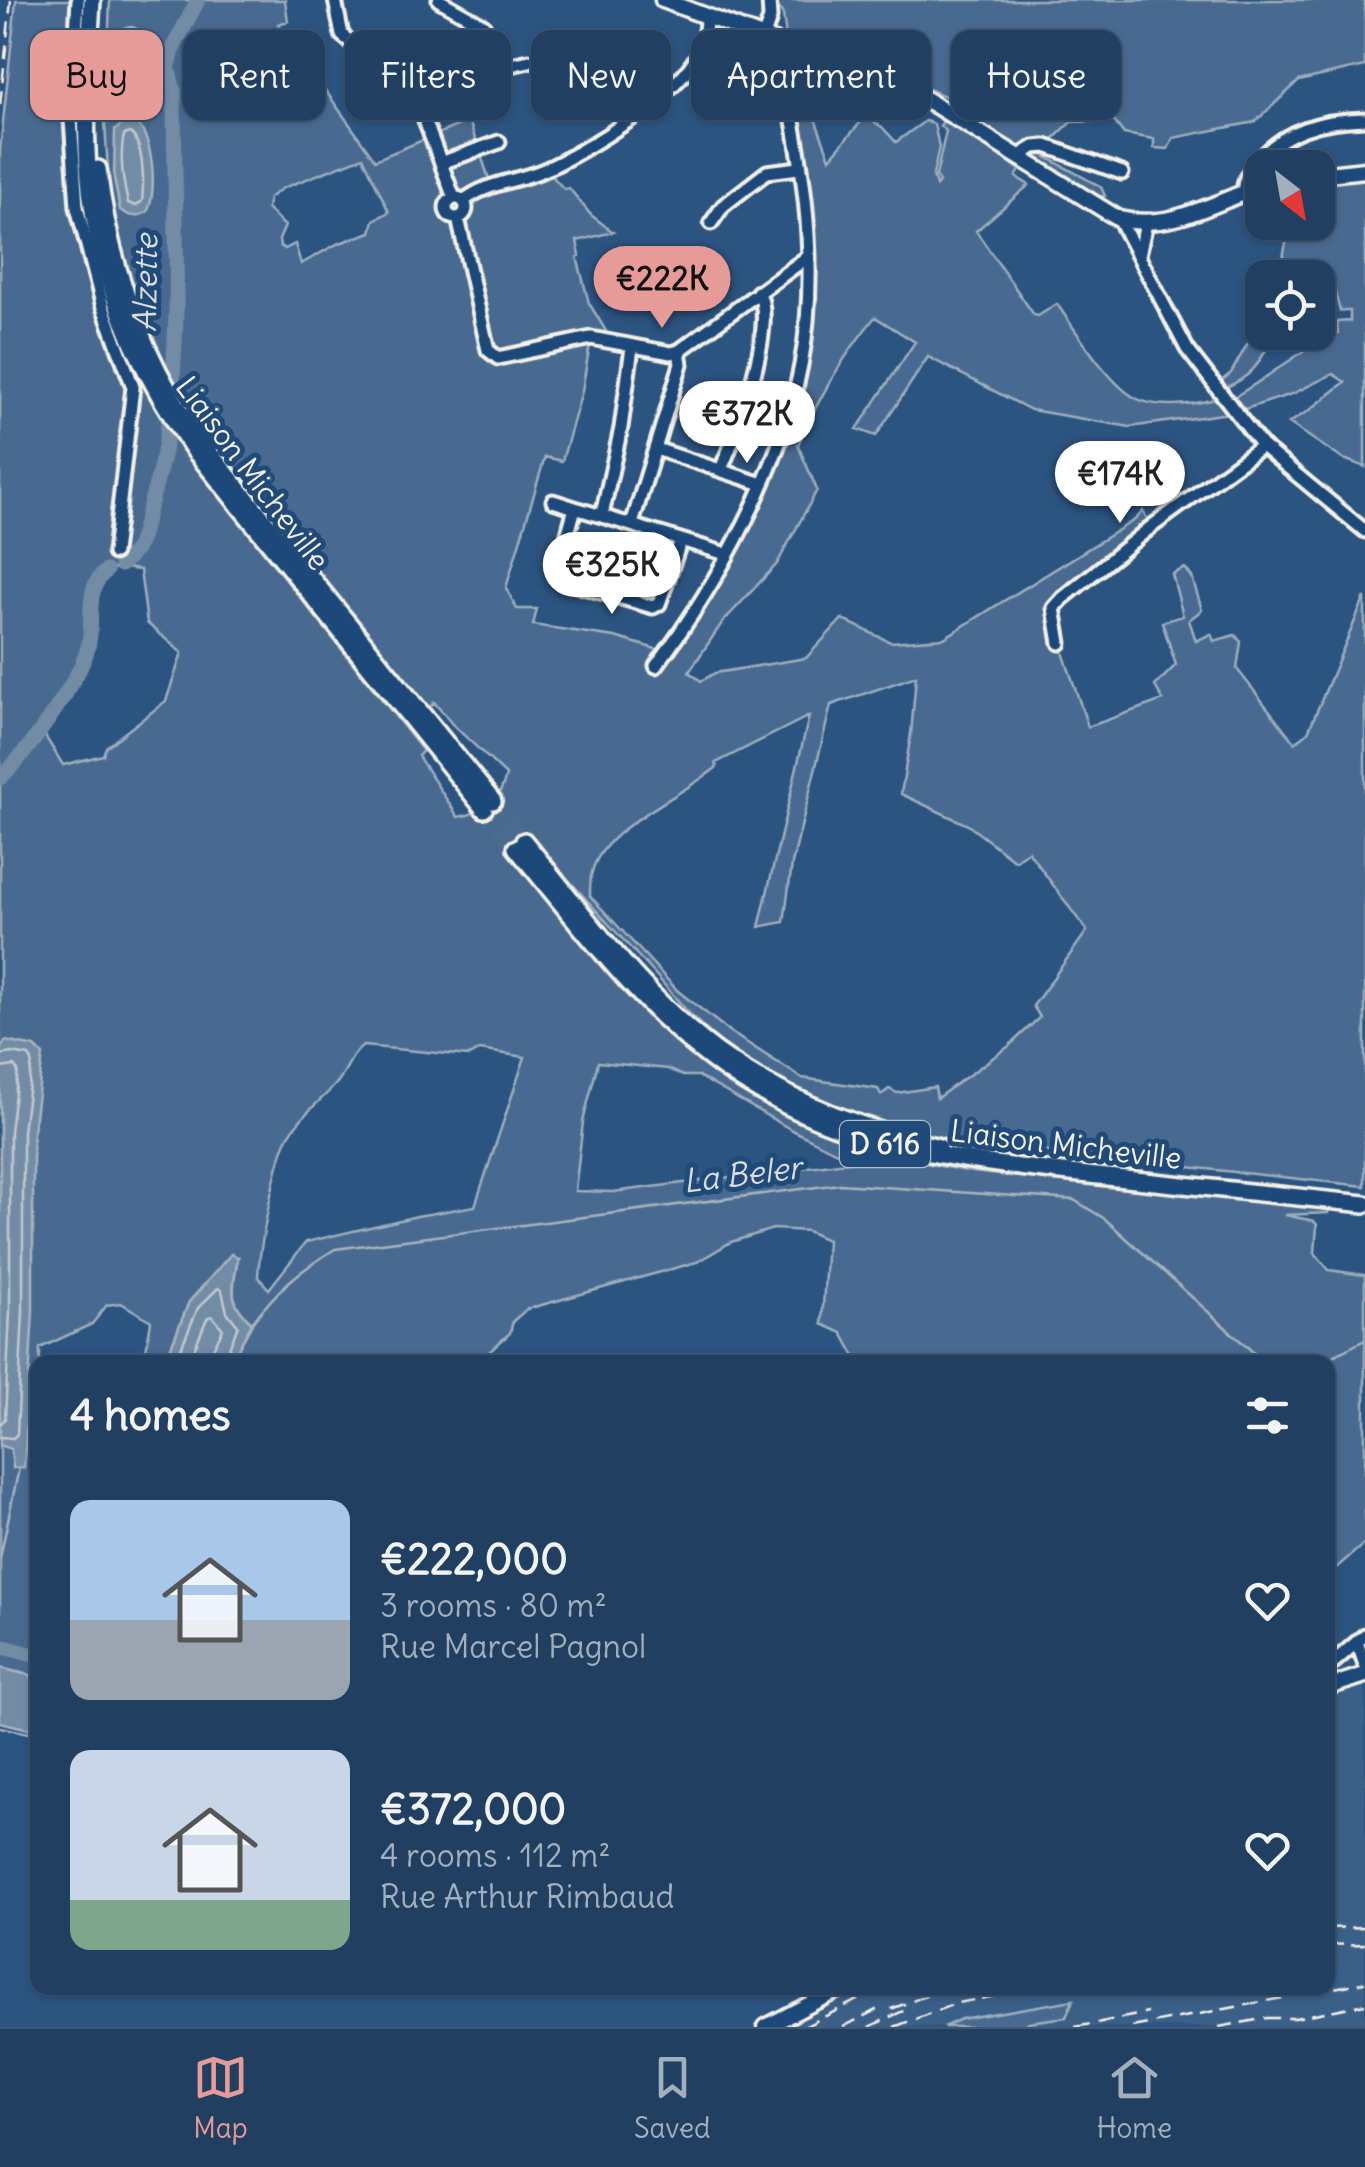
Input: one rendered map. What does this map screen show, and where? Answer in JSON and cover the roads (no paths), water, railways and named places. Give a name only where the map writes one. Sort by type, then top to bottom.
[{"type":"highway","name":"Liaison Micheville","points":[[92,0],[86,122],[92,206],[117,308],[138,358],[169,404],[488,805]]},
{"type":"highway","name":"Liaison Micheville","points":[[102,0],[96,123],[102,204],[128,303],[169,404]]},
{"type":"highway","name":"Liaison Micheville","points":[[1365,1194],[937,1146],[871,1130],[808,1105],[760,1080],[714,1049],[672,1012],[520,844],[616,968],[665,1020],[708,1057],[755,1089],[832,1127],[902,1149],[974,1162],[1365,1204]]},
{"type":"main road","points":[[663,0],[747,30]]},
{"type":"main road","points":[[931,103],[1119,219],[1146,223],[1184,217],[1244,192]]},
{"type":"main road","points":[[1335,173],[1365,170]]},
{"type":"main road","points":[[1335,1686],[1365,1675]]},
{"type":"main road","points":[[766,2027],[828,1995]]},
{"type":"street","points":[[78,0],[71,119],[77,207],[102,307],[133,387],[114,553]]},
{"type":"street","points":[[334,0],[345,36]]},
{"type":"street","points":[[439,0],[485,30]]},
{"type":"street","points":[[769,0],[770,30]]},
{"type":"street","points":[[706,16],[700,52],[682,76],[627,121],[548,168],[448,202],[446,210],[458,218],[488,350],[498,358],[591,338],[671,353],[680,351],[809,256]]},
{"type":"street","points":[[511,65],[529,61]]},
{"type":"street","points":[[1244,192],[1243,185],[1268,148],[1290,134],[1317,124],[1365,119]]},
{"type":"street","points":[[425,120],[459,200]]},
{"type":"street","points":[[656,666],[689,619],[762,484],[801,364],[809,256],[794,120]]},
{"type":"street","points":[[441,163],[499,142]]},
{"type":"street","points":[[1018,157],[1034,146],[1046,146],[1122,173]]},
{"type":"street","points":[[711,223],[724,206],[767,172],[798,168]]},
{"type":"street","points":[[1119,219],[1187,349],[1262,446],[1365,531]]},
{"type":"street","points":[[1139,255],[1146,223]]},
{"type":"street","points":[[721,469],[739,429],[753,377],[765,311],[758,292]]},
{"type":"street","points":[[602,515],[621,428],[632,347]]},
{"type":"street","points":[[632,524],[681,364],[680,351]]},
{"type":"street","points":[[1060,643],[1054,608],[1063,598],[1151,527],[1262,446]]},
{"type":"street","points":[[656,450],[762,484]]},
{"type":"street","points":[[553,501],[726,554]]},
{"type":"street","points":[[575,508],[558,569],[566,582],[653,606],[659,604],[680,540]]},
{"type":"street","points":[[1361,1638],[1365,1666]]},
{"type":"street","points":[[1335,1661],[1361,1638]]},
{"type":"water","points":[[135,122],[146,138],[153,178],[147,212],[133,216],[120,210],[114,178],[115,130],[124,123]]},
{"type":"water","points":[[5,1041],[35,1047],[43,1055],[33,1132],[33,1311],[24,1468],[13,1468],[11,1449],[0,1445],[0,1050]]},
{"type":"water","points":[[231,1254],[238,1257],[235,1300],[252,1323],[235,1355],[168,1355],[189,1302]]},
{"type":"water","points":[[0,1668],[30,1675],[30,1729],[0,1722]]},
{"type":"waterway","name":"Alzette","points":[[121,565],[136,550],[141,538],[166,440],[174,354],[176,266],[174,91],[168,67],[175,44],[198,0]]},
{"type":"waterway","name":"Alzette","points":[[0,778],[50,718],[73,682],[87,651],[94,588],[106,571]]},
{"type":"waterway","name":"La Beler","points":[[251,1324],[289,1282],[335,1249],[840,1184],[1074,1200],[1105,1219],[1256,1355]]},
{"type":"waterway","name":"La Beler","points":[[1335,1355],[1365,1340]]},
{"type":"waterway","points":[[0,1558],[19,1468]]},
{"type":"waterway","name":"Alzette","points":[[0,1646],[30,1654]]},
{"type":"waterway","points":[[0,1727],[30,1733]]},
{"type":"tunnel","points":[[493,801],[524,841]]},
{"type":"tunnel","points":[[484,809],[516,848]]},
{"type":"railway","points":[[0,105],[11,0]]},
{"type":"railway","points":[[1335,1928],[1365,1927]]},
{"type":"railway","points":[[1335,1945],[1365,1944]]},
{"type":"railway","points":[[1335,1988],[1365,1982]]},
{"type":"railway","points":[[804,2027],[867,1995]]},
{"type":"railway","points":[[891,2009],[928,1995]]},
{"type":"railway","points":[[894,2027],[957,2003],[1002,1995]]},
{"type":"railway","points":[[1132,2027],[1298,1995]]},
{"type":"railway","points":[[1219,2027],[1365,2004]]},
{"type":"railway","points":[[843,2027],[878,2009]]},
{"type":"railway","points":[[869,2027],[905,2010]]},
{"type":"railway","points":[[1075,2027],[1148,2013]]}]
